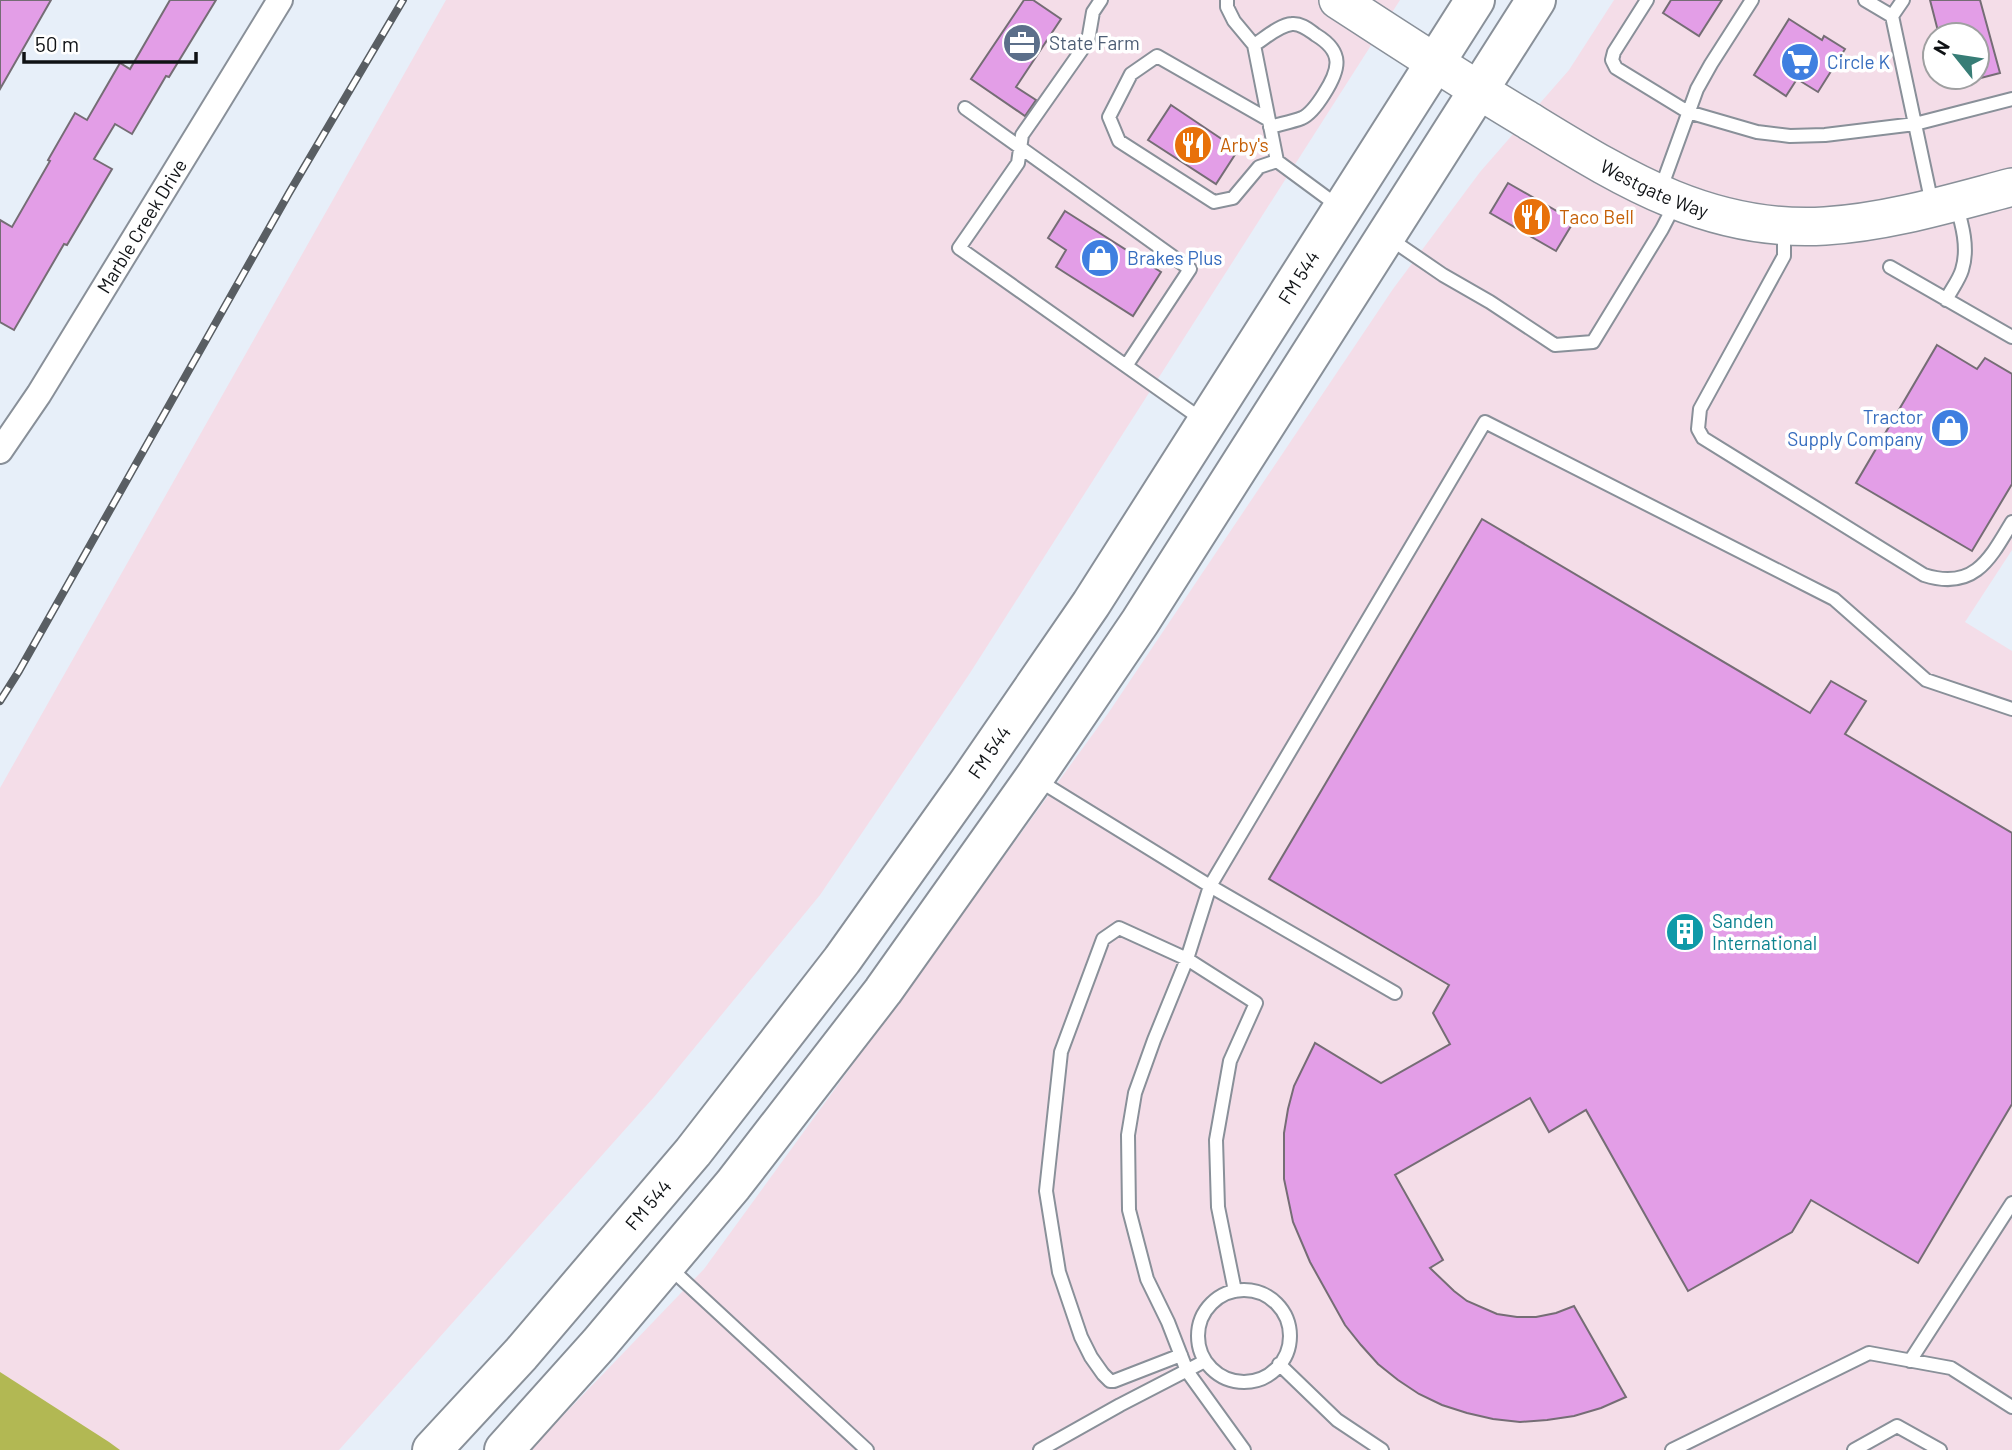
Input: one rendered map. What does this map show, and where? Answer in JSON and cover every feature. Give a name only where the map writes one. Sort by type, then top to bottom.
[{"type":"main road","name":"FM 544","points":[[432,1450],[521,1354],[693,1152],[842,960],[1091,604],[1475,0]]},
{"type":"main road","points":[[504,1450],[599,1344],[733,1185],[883,991],[1034,778],[1140,622],[1536,0]]},
{"type":"main road","points":[[989,752],[1034,778]]},
{"type":"street","name":"Marble Creek Drive","points":[[0,451],[39,394],[280,0]]},
{"type":"street","name":"Westgate Way","points":[[1338,0],[1477,90],[1608,169],[1667,198],[1722,215],[1784,225],[1825,226],[1871,221],[2012,187]]},
{"type":"lane","points":[[1101,0],[1093,12],[1088,41],[1022,135],[1018,163],[959,248],[1207,424]]},
{"type":"lane","points":[[1227,0],[1227,7],[1234,21],[1254,46],[1277,161],[1342,209]]},
{"type":"lane","points":[[1647,0],[1614,52],[1612,60],[1616,68],[1688,112],[1757,132],[1790,136],[1825,135],[1915,124],[2012,99]]},
{"type":"lane","points":[[1386,236],[1555,345],[1593,342],[1662,229],[1688,112],[1697,89],[1752,0]]},
{"type":"lane","points":[[1865,0],[1892,16]]},
{"type":"lane","points":[[1903,0],[1892,16],[1915,124],[1944,204],[1962,226],[1965,248],[1962,270],[1947,300]]},
{"type":"lane","points":[[1254,46],[1285,25],[1294,23],[1327,41],[1335,52],[1336,72],[1333,80],[1304,117],[1269,124],[1157,56],[1131,74],[1109,117],[1119,141],[1214,202],[1233,198],[1259,167],[1277,161]]},
{"type":"lane","points":[[965,108],[1190,269],[1126,366]]},
{"type":"lane","points":[[1784,225],[1784,256],[1700,409],[1698,429],[1703,438],[1924,575],[1941,580],[1975,573],[1988,561],[2012,522]]},
{"type":"lane","points":[[1890,267],[2012,337]]},
{"type":"lane","points":[[1244,1450],[1186,1371],[1168,1322],[1147,1279],[1129,1210],[1128,1135],[1135,1094],[1188,959],[1210,886],[1485,422],[1834,599],[1926,680],[2012,709]]},
{"type":"lane","points":[[1034,778],[1079,803],[1210,886],[1395,993]]},
{"type":"lane","points":[[1181,1355],[1114,1381],[1106,1378],[1081,1337],[1059,1272],[1046,1191],[1061,1052],[1103,939],[1119,928],[1188,959],[1256,1003],[1230,1061],[1216,1140],[1218,1207],[1235,1291]]},
{"type":"lane","points":[[1910,1361],[2012,1203]]},
{"type":"lane","points":[[666,1264],[867,1450]]},
{"type":"lane","points":[[1249,1290],[1274,1301],[1283,1312],[1288,1325],[1286,1352],[1279,1364],[1260,1379],[1236,1381],[1224,1377],[1205,1361],[1200,1349],[1199,1324],[1205,1312],[1223,1295],[1235,1291],[1249,1290]]},
{"type":"lane","points":[[1672,1450],[1869,1353],[1951,1368],[2012,1406]]},
{"type":"lane","points":[[1040,1450],[1205,1361]]},
{"type":"lane","points":[[1279,1364],[1337,1420],[1382,1450]]},
{"type":"lane","points":[[1854,1450],[1897,1426],[1940,1450]]},
{"type":"shaded area","points":[[446,0],[1400,0],[970,673],[820,895],[654,1097],[339,1450],[0,1450],[0,788]]},
{"type":"shaded area","points":[[1614,0],[2012,0],[2012,550],[1965,622],[2012,651],[2012,1450],[530,1450],[704,1269],[1109,712],[1393,289],[1480,172],[1569,70]]},
{"type":"green space","points":[[0,1372],[109,1442],[120,1450],[0,1450]]},
{"type":"building","points":[[0,0],[51,0],[0,89]]},
{"type":"building","points":[[170,0],[216,0],[132,134],[115,124],[94,159],[112,169],[14,330],[0,322],[0,220],[12,227],[75,113],[87,120],[120,63],[130,69]]},
{"type":"building","points":[[1024,0],[1033,0],[1061,19],[1016,87],[1036,100],[1025,116],[971,79]]},
{"type":"building","points":[[1671,0],[1722,0],[1699,36],[1663,13]]},
{"type":"building","points":[[1930,0],[1980,0],[1986,21],[1935,21]]},
{"type":"building","name":"Circle K","points":[[1789,19],[1822,40],[1824,36],[1845,49],[1818,92],[1797,79],[1786,96],[1754,75]]},
{"type":"building","points":[[1991,40],[2000,73],[1991,75]]},
{"type":"building","name":"Arby's","points":[[1171,105],[1238,150],[1216,184],[1148,140]]},
{"type":"building","name":"Taco Bell","points":[[1508,183],[1574,221],[1556,251],[1490,213]]},
{"type":"building","name":"Brakes Plus","points":[[1065,211],[1161,272],[1133,316],[1056,267],[1066,250],[1048,238]]},
{"type":"building","name":"Tractor Supply Company","points":[[1937,345],[1977,369],[1985,358],[2012,374],[2012,484],[1972,551],[1856,483]]},
{"type":"building","name":"Sanden International","points":[[1482,519],[1810,713],[1831,681],[1866,701],[1845,734],[2012,833],[2012,1104],[1918,1263],[1811,1200],[1792,1232],[1688,1291],[1586,1110],[1549,1132],[1530,1098],[1395,1175],[1443,1260],[1430,1268],[1467,1301],[1497,1314],[1536,1317],[1574,1306],[1626,1397],[1574,1416],[1520,1422],[1493,1419],[1442,1405],[1398,1380],[1378,1364],[1345,1325],[1310,1262],[1293,1222],[1284,1179],[1284,1133],[1294,1086],[1315,1043],[1381,1083],[1450,1044],[1433,1013],[1449,985],[1269,879]]},
{"type":"railway","points":[[0,701],[289,193],[403,0]]},
{"type":"place","name":"State Farm","points":[[1022,43]]},
{"type":"place","name":"Circle K","points":[[1800,62]]},
{"type":"place","name":"Arby's","points":[[1193,145]]},
{"type":"place","name":"Taco Bell","points":[[1532,217]]},
{"type":"place","name":"Brakes Plus","points":[[1100,258]]},
{"type":"place","name":"Tractor Supply Company","points":[[1950,428]]},
{"type":"place","name":"Sanden International","points":[[1685,932]]}]
